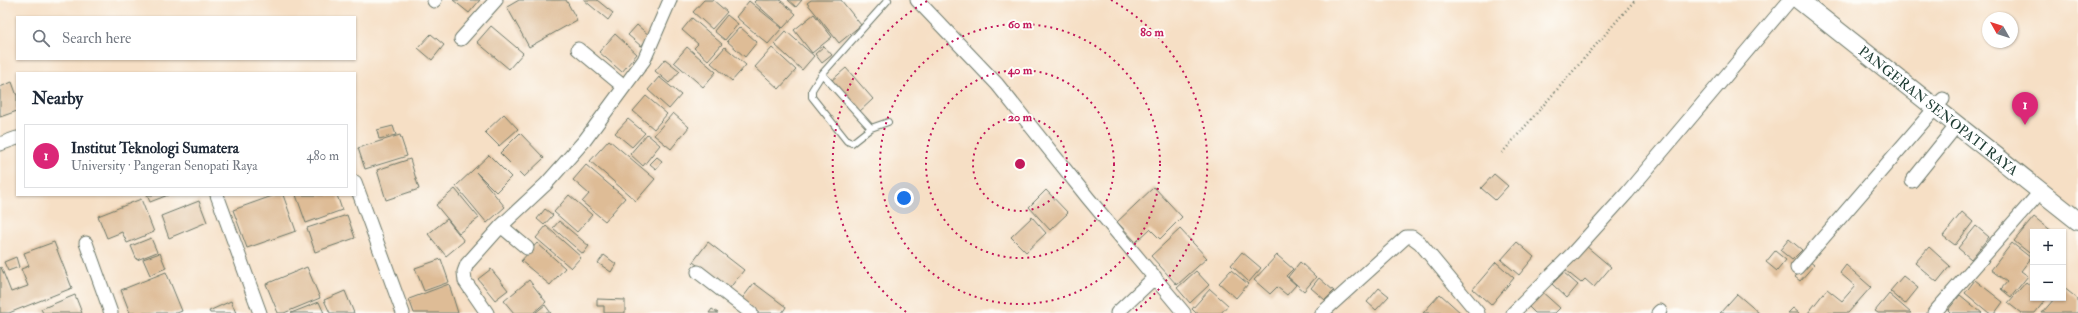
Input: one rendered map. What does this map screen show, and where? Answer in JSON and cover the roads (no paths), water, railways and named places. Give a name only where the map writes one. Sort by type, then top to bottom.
[{"type":"street","points":[[461,38],[496,0]]},
{"type":"street","points":[[487,313],[465,281],[464,272],[467,264],[502,226],[546,184],[585,140],[644,60],[670,0]]},
{"type":"street","points":[[917,0],[996,84],[1184,313]]},
{"type":"street","points":[[1513,313],[1572,255],[1627,194],[1790,0]]},
{"type":"street","name":"PANGERAN SENOPATI RAYA","points":[[1799,0],[2078,205]]},
{"type":"street","name":"PANGERAN SENOPATI RAYA","points":[[1818,0],[1939,103],[1957,125],[2078,221]]},
{"type":"street","points":[[578,49],[624,87]]},
{"type":"street","points":[[1797,268],[1939,103]]},
{"type":"street","points":[[1912,181],[1957,125]]},
{"type":"street","points":[[0,144],[16,138]]},
{"type":"street","points":[[356,185],[403,313]]},
{"type":"street","points":[[1934,313],[2041,191]]},
{"type":"street","points":[[217,196],[260,313]]},
{"type":"street","points":[[502,226],[527,248]]},
{"type":"street","points":[[1322,313],[1406,237],[1412,237],[1420,243],[1478,313]]},
{"type":"street","points":[[86,243],[111,313]]},
{"type":"street","points":[[698,272],[752,313]]},
{"type":"street","points":[[1117,313],[1155,277]]},
{"type":"lane","points":[[888,0],[822,74],[812,90],[812,97],[847,141],[852,143],[871,128],[888,122]]},
{"type":"lane","points":[[822,74],[871,128]]},
{"type":"place","name":"Institut Teknologi Sumatera","points":[[2025,125]]}]
